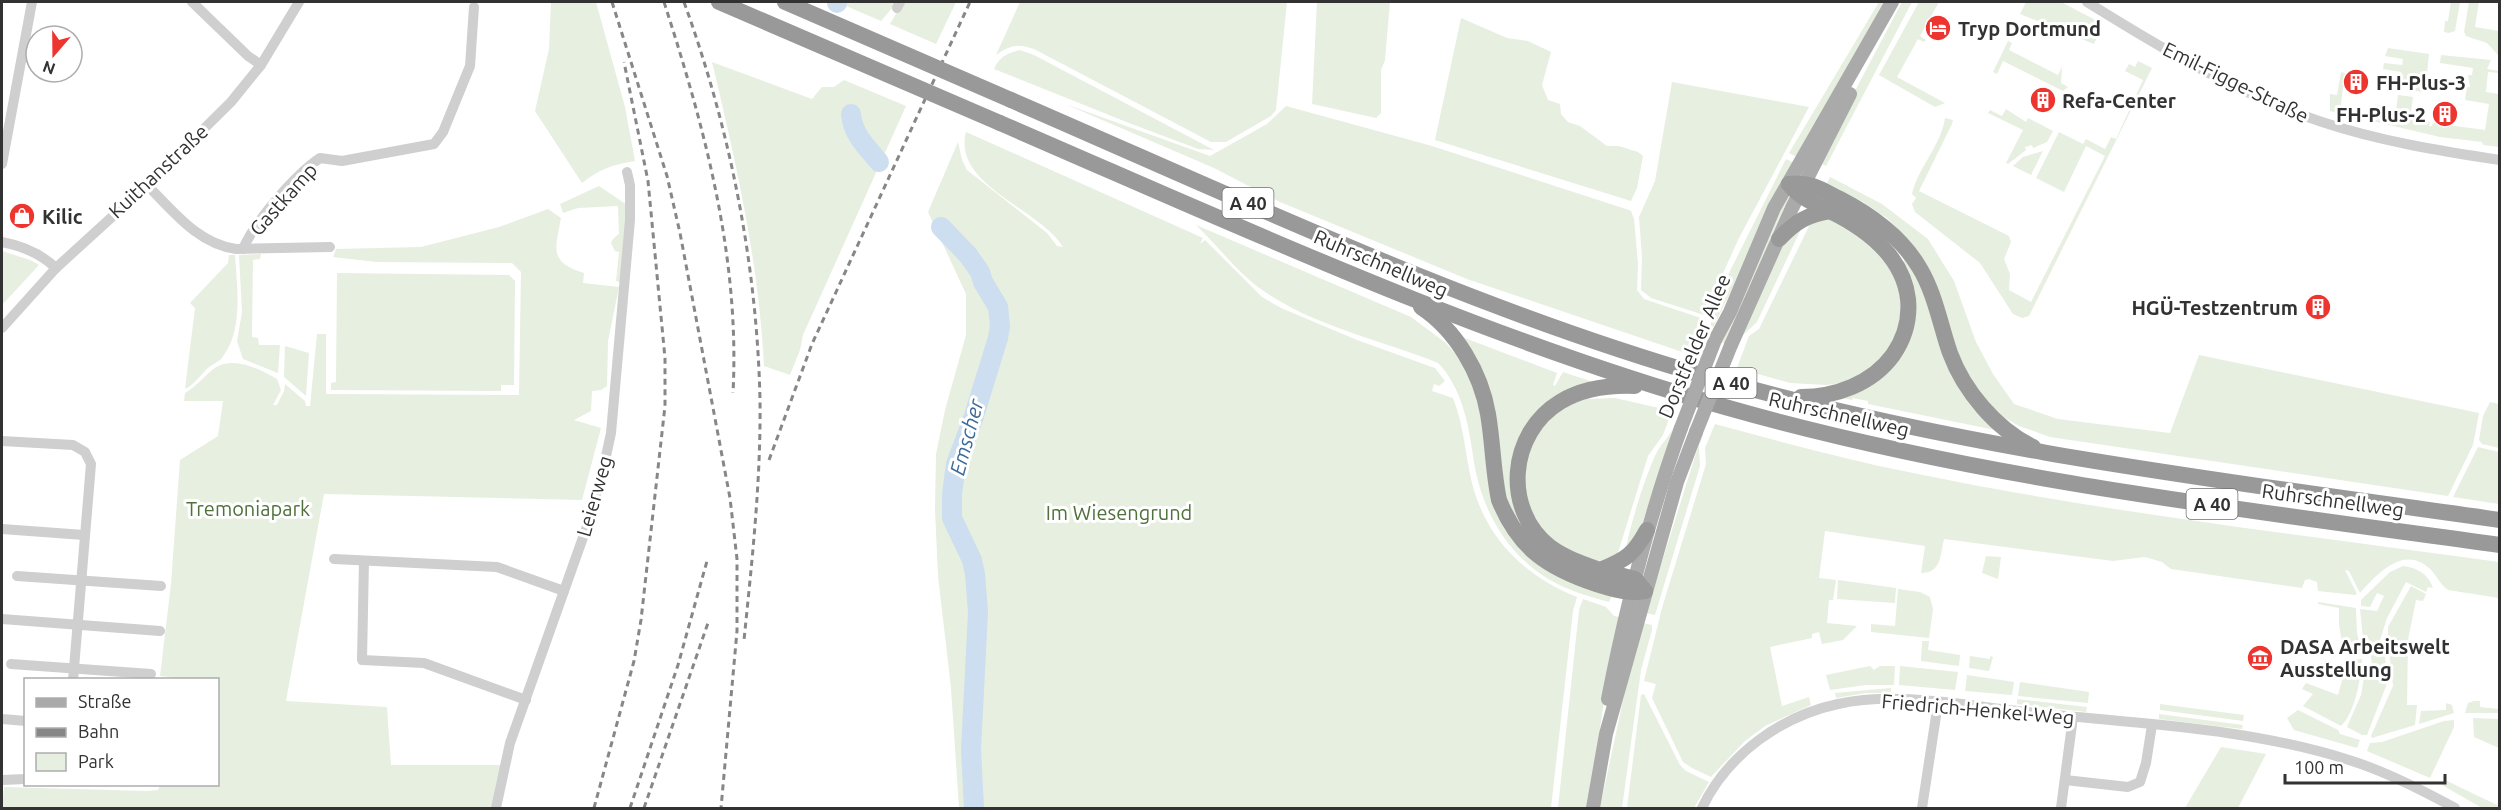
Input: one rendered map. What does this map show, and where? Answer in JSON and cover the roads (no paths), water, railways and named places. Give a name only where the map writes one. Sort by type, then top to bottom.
[{"type":"highway","name":"Ruhrschnellweg","points":[[719,2],[1396,292],[1561,355],[1667,390],[1824,433],[1994,470],[2499,545]]},
{"type":"highway","name":"Ruhrschnellweg","points":[[785,2],[1302,226],[1486,302],[1687,371],[1894,424],[2063,457],[2499,520]]},
{"type":"highway","points":[[1774,395],[1813,397],[1861,382],[1885,366],[1902,340],[1908,316],[1904,279],[1895,262],[1871,237],[1831,212],[1798,187]]},
{"type":"highway","points":[[1798,187],[1854,206],[1878,222],[1908,251],[1928,285],[1956,367],[1977,400],[1998,422],[2022,441],[2039,450],[2063,457]]},
{"type":"highway","points":[[1779,238],[1800,219],[1818,213],[1831,212]]},
{"type":"highway","points":[[1396,292],[1438,321],[1463,351],[1471,366],[1483,392],[1488,412],[1499,500],[1520,538],[1550,565],[1569,574],[1637,588]]},
{"type":"highway","points":[[1637,588],[1574,560],[1551,547],[1531,525],[1522,506],[1517,484],[1518,464],[1524,443],[1533,428],[1546,412],[1559,402],[1587,390],[1623,385],[1667,390]]},
{"type":"highway","points":[[1600,570],[1630,555],[1647,530]]},
{"type":"main road","name":"Dorstfelder Allee","points":[[1637,588],[1659,549],[1677,482],[1696,432],[1731,345],[1779,238],[1798,187],[1892,2]]},
{"type":"main road","name":"Dorstfelder Allee","points":[[1593,808],[1647,530],[1681,428],[1714,340],[1730,312],[1774,207],[1798,187],[1899,2]]},
{"type":"street","points":[[2,164],[32,2]]},
{"type":"street","points":[[192,2],[248,56],[261,65]]},
{"type":"street","name":"Kuithanstraße","points":[[2,328],[56,268],[147,185],[231,102],[261,65],[299,2]]},
{"type":"street","name":"Emil-Figge-Straße","points":[[2088,2],[2205,71],[2296,113],[2367,135],[2499,160]]},
{"type":"street","name":"Gastkamp","points":[[243,249],[250,233],[305,168],[320,158],[342,161],[434,144],[443,132],[470,66],[474,7]]},
{"type":"street","name":"Leierweg","points":[[496,808],[510,743],[586,529],[611,433],[630,220],[630,185],[627,172]]},
{"type":"street","points":[[147,185],[189,227],[222,247],[243,249],[330,247]]},
{"type":"street","points":[[2,242],[31,250],[45,257],[56,268]]},
{"type":"street","points":[[2,441],[73,445],[85,452],[91,464],[73,678]]},
{"type":"street","points":[[2,529],[84,535]]},
{"type":"street","points":[[334,559],[497,567],[564,591]]},
{"type":"street","points":[[364,561],[362,660],[424,663],[526,700]]},
{"type":"street","points":[[17,576],[161,586]]},
{"type":"street","points":[[2,619],[160,631]]},
{"type":"street","points":[[11,664],[151,674]]},
{"type":"street","name":"Friedrich-Henkel-Weg","points":[[1702,808],[1728,769],[1764,735],[1787,722],[1827,707],[1851,702],[1895,700],[2152,725],[2270,741],[2355,762],[2455,808]]},
{"type":"street","points":[[1922,808],[1938,703]]},
{"type":"street","points":[[2061,808],[2073,717]]},
{"type":"street","points":[[2,719],[24,721]]},
{"type":"street","points":[[2065,780],[2128,787],[2140,782],[2146,763],[2152,725]]},
{"type":"street","points":[[2,780],[24,779]]},
{"type":"waterway","name":"Emscher","points":[[851,114],[857,134],[879,162]]},
{"type":"waterway","name":"Emscher","points":[[941,227],[968,255],[980,272],[983,282],[998,307],[1000,326],[973,419],[956,464],[952,494],[952,518],[972,560],[978,612],[971,749],[974,808]]},
{"type":"railway","points":[[612,2],[667,176],[680,233],[730,498],[737,559],[737,631],[721,808]]},
{"type":"railway","points":[[664,2],[706,146],[725,243],[734,343],[733,393]]},
{"type":"railway","points":[[684,2],[715,99],[738,198],[747,248],[758,349],[759,460],[744,640]]},
{"type":"railway","points":[[769,460],[812,344],[970,2]]},
{"type":"railway","points":[[594,808],[634,661],[641,620],[665,406],[665,358],[648,181],[624,62]]},
{"type":"railway","points":[[630,808],[678,665],[707,561]]},
{"type":"railway","points":[[644,808],[709,620]]},
{"type":"place","name":"Tryp Dortmund","points":[[1938,28]]},
{"type":"place","name":"FH-Plus-3","points":[[2356,82]]},
{"type":"place","name":"Refa-Center","points":[[2043,100]]},
{"type":"place","name":"FH-Plus-2","points":[[2445,114]]},
{"type":"place","name":"Kilic","points":[[22,216]]},
{"type":"place","name":"HGÜ-Testzentrum","points":[[2318,307]]},
{"type":"place","name":"DASA Arbeitswelt Ausstellung","points":[[2260,658]]},
{"type":"park label","name":"Tremoniapark","points":[[248,508]]},
{"type":"park label","name":"Im Wiesengrund","points":[[1119,512]]}]
